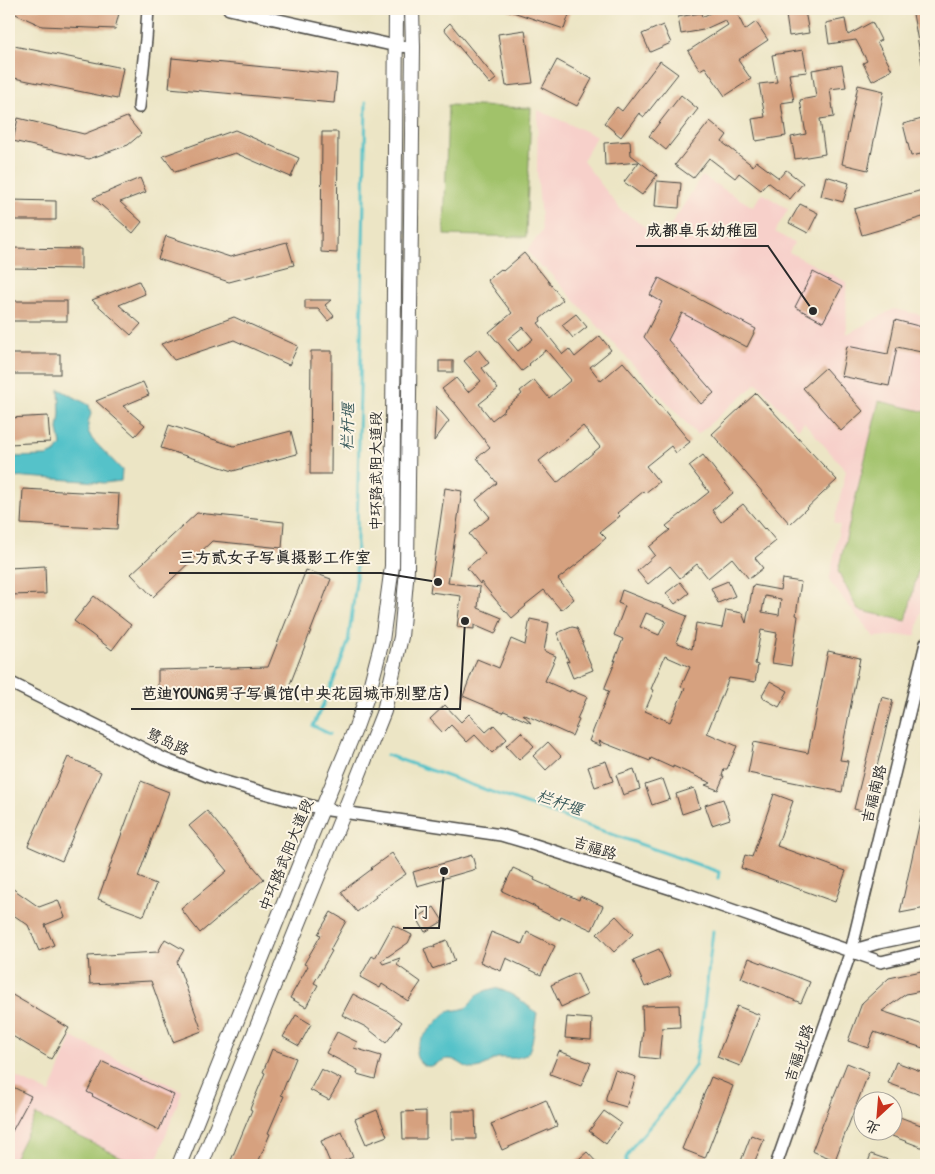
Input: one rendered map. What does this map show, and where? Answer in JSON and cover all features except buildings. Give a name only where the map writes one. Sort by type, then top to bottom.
[{"type":"main road","name":"中环路武阳大道段","points":[[180,1165],[356,727],[369,691],[382,641],[392,566],[396,9]]},
{"type":"main road","name":"中环路武阳大道段","points":[[201,1165],[384,711],[401,637],[407,569],[412,9]]},
{"type":"street","points":[[139,107],[148,9]]},
{"type":"street","points":[[229,9],[396,46],[413,47]]},
{"type":"street","name":"吉福南路","points":[[851,951],[926,643]]},
{"type":"street","name":"鹭岛路","points":[[9,682],[162,758],[215,778],[322,809]]},
{"type":"street","name":"吉福路","points":[[322,809],[501,835],[682,892],[881,962],[926,951]]},
{"type":"street","points":[[851,951],[926,933]]},
{"type":"street","name":"吉福北路","points":[[776,1165],[851,951]]},
{"type":"shaded area","points":[[538,110],[596,136],[583,161],[621,210],[662,239],[702,176],[753,207],[762,193],[788,209],[775,232],[794,243],[789,252],[846,282],[847,334],[894,309],[926,316],[926,591],[916,635],[874,637],[829,581],[840,525],[834,523],[846,471],[804,422],[798,429],[757,383],[697,435],[546,269],[541,268],[527,251],[542,231],[537,171]]},
{"type":"shaded area","points":[[72,1037],[182,1091],[155,1165],[9,1165],[9,1074],[50,1093]]},
{"type":"green space","points":[[448,105],[531,108],[526,237],[444,235]]},
{"type":"green space","points":[[879,401],[926,412],[926,537],[906,621],[858,610],[838,571]]},
{"type":"green space","points":[[36,1115],[137,1165],[11,1165]]},
{"type":"water","points":[[59,389],[89,405],[91,414],[88,422],[88,431],[92,439],[122,470],[121,481],[104,483],[27,477],[9,478],[9,457],[47,456],[56,452],[61,445],[58,429],[60,414]]},
{"type":"water","points":[[495,988],[512,995],[537,1013],[532,1041],[527,1054],[516,1058],[497,1058],[477,1069],[470,1069],[449,1059],[432,1066],[421,1063],[417,1058],[417,1047],[423,1037],[442,1017],[448,1012],[467,1007],[479,994]]},
{"type":"waterway","name":"栏杆堰","points":[[330,734],[313,726],[332,685],[348,643],[356,582],[366,102]]},
{"type":"waterway","name":"栏杆堰","points":[[387,755],[719,872],[718,878]]},
{"type":"waterway","name":"栏杆堰","points":[[626,1165],[626,1158],[633,1146],[663,1111],[695,1066],[713,931]]},
{"type":"place","name":"成都卓乐幼稚园","points":[[813,311]]},
{"type":"place","name":"三方贰女子写真摄影工作室","points":[[438,582]]},
{"type":"place","name":"芭迪YOUNG男子写真馆(中央花园城市别墅店)","points":[[465,621]]},
{"type":"place","name":"门","points":[[444,871]]}]
